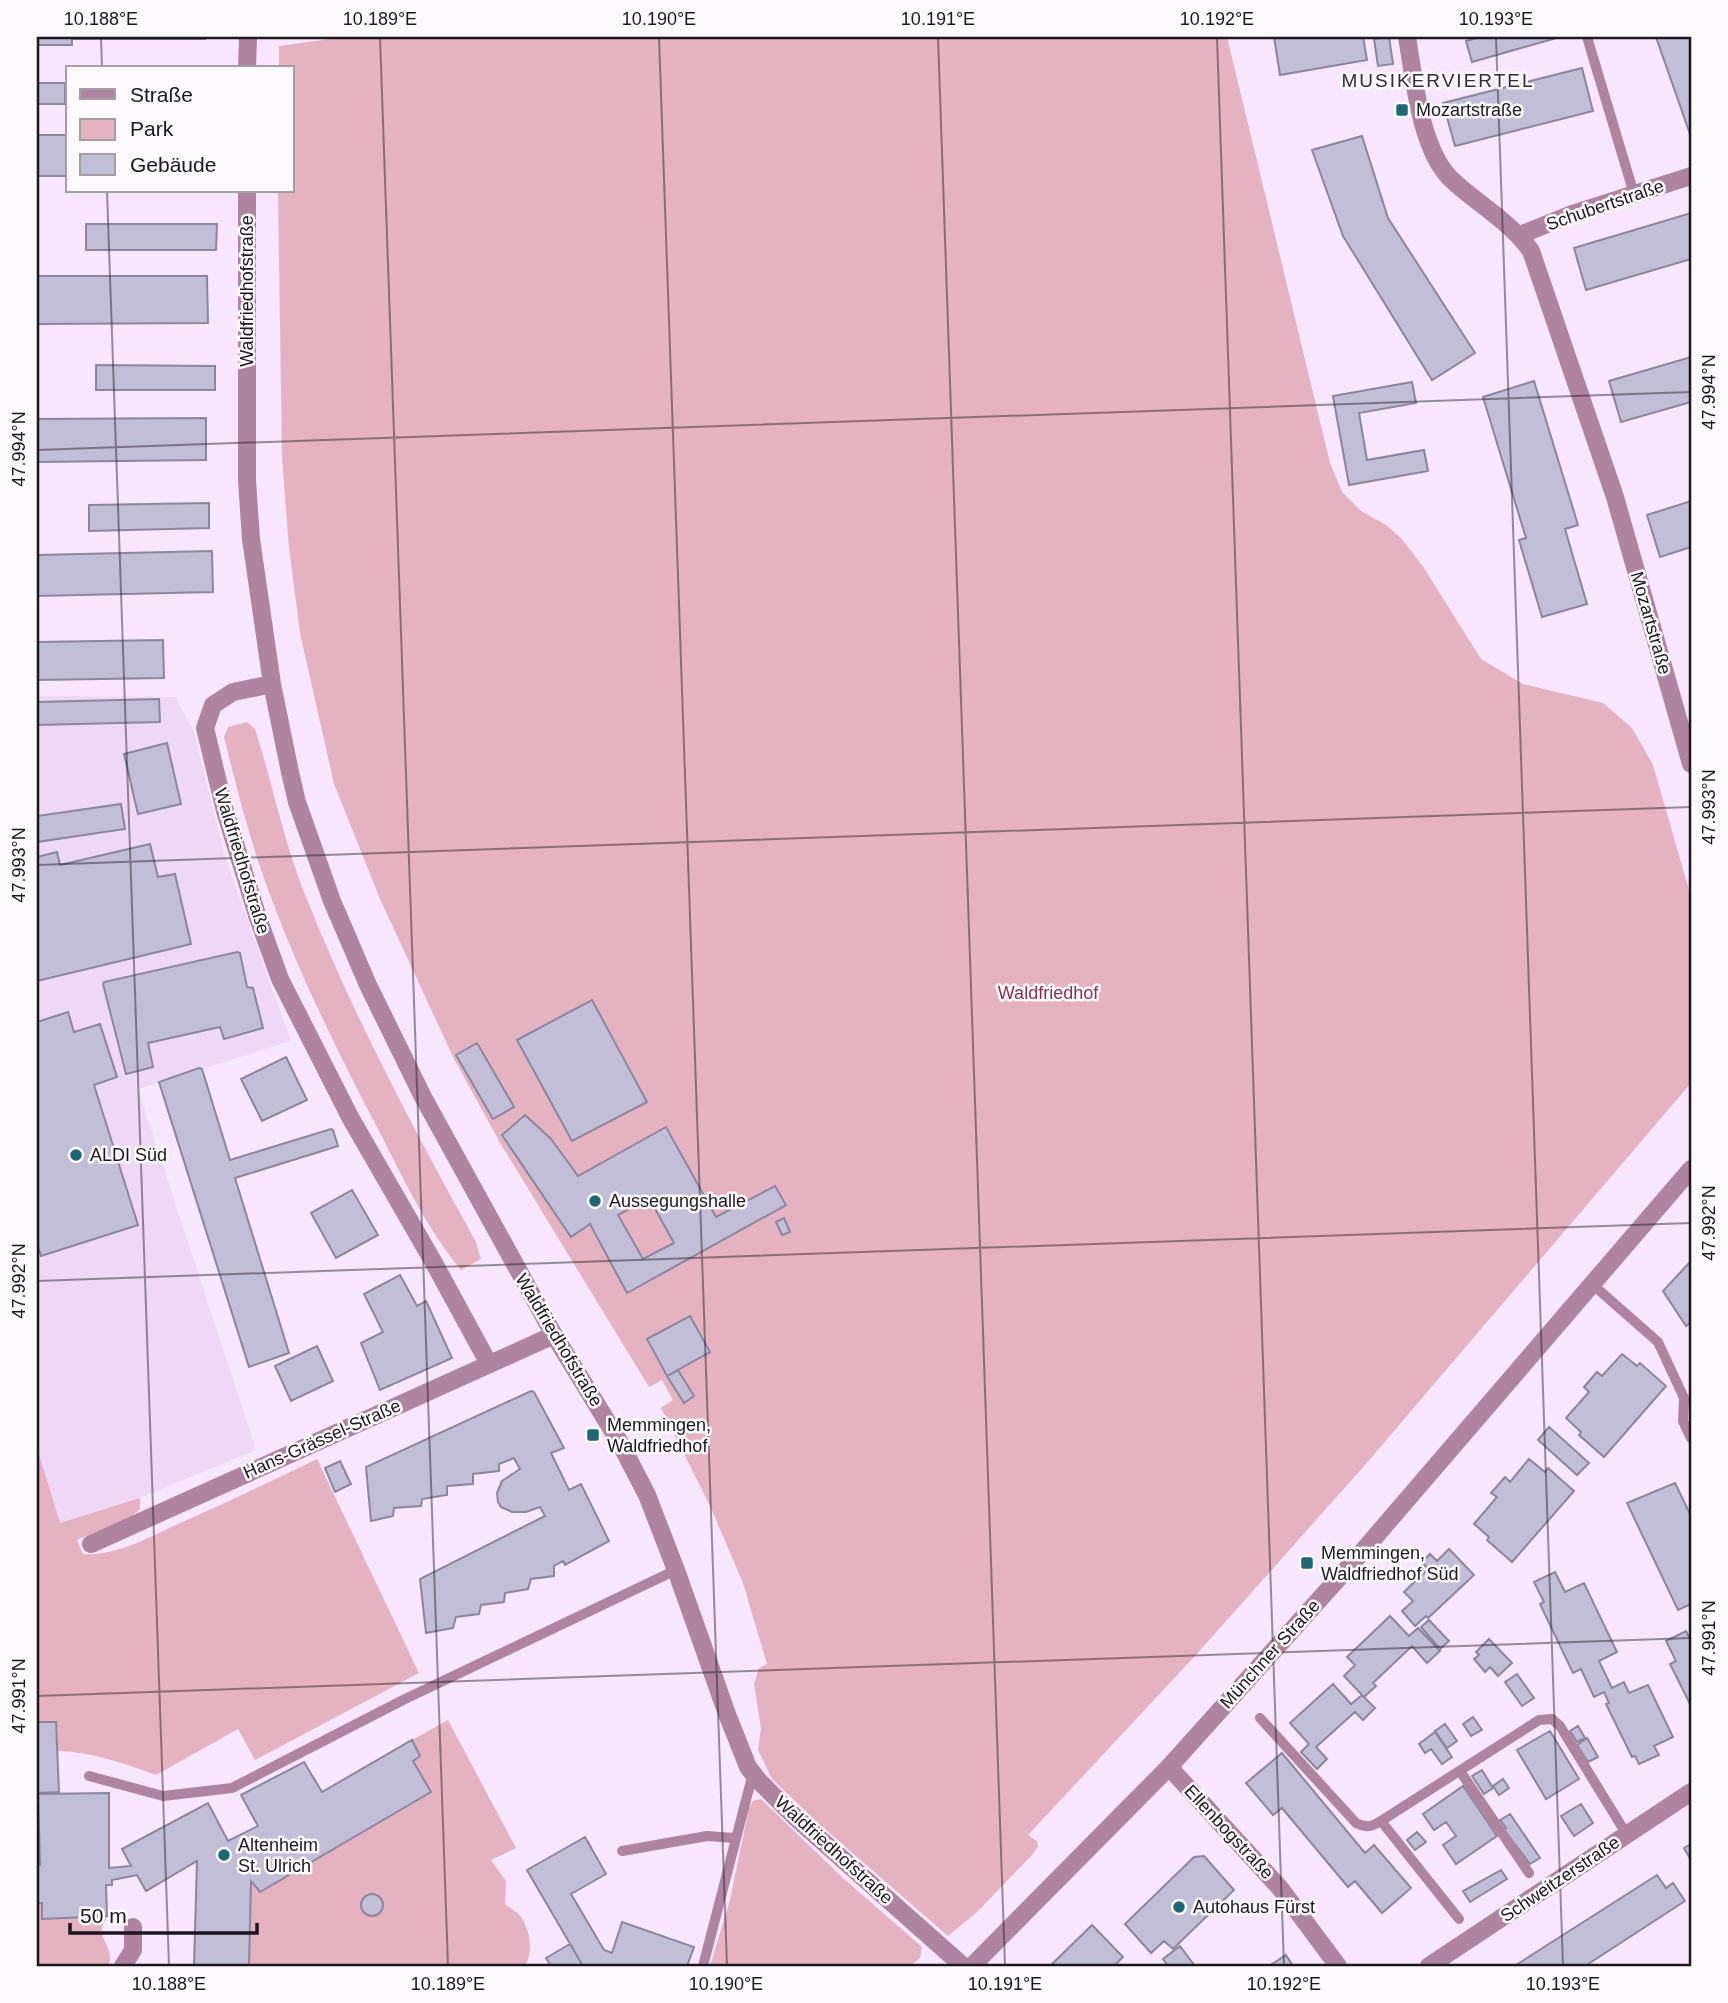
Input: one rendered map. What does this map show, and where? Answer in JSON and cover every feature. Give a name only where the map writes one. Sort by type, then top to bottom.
[{"type":"street","points":[[247,66],[248,37]]},
{"type":"street","name":"Mozartstraße","points":[[1408,37],[1418,107],[1430,144],[1449,177],[1520,235],[1531,251],[1615,497],[1691,764]]},
{"type":"street","name":"Schubertstraße","points":[[1520,235],[1572,214],[1691,176]]},
{"type":"street","name":"Waldfriedhofstraße","points":[[247,192],[248,492],[254,566],[272,684],[297,802],[332,901],[368,985],[429,1108],[554,1335],[619,1441],[646,1495],[676,1570],[727,1714],[753,1773],[813,1833],[963,1966]]},
{"type":"street","name":"Waldfriedhofstraße","points":[[272,684],[233,692],[213,705],[205,728],[225,811],[258,918],[280,979],[350,1117],[434,1263],[488,1364]]},
{"type":"street","name":"Münchner Straße","points":[[972,1966],[1169,1767],[1362,1552],[1691,1169]]},
{"type":"street","name":"Hans-Grässel-Straße","points":[[91,1544],[554,1335]]},
{"type":"street","name":"Ellenbogstraße","points":[[1169,1767],[1280,1888],[1338,1966]]},
{"type":"street","name":"Schweitzerstraße","points":[[1429,1966],[1691,1793]]},
{"type":"street","points":[[123,1966],[133,1950],[133,1927]]},
{"type":"lane","points":[[1587,37],[1634,194]]},
{"type":"lane","points":[[1592,1284],[1658,1342],[1684,1398],[1683,1420],[1691,1438]]},
{"type":"lane","points":[[89,1776],[163,1796],[232,1788],[403,1700],[676,1570]]},
{"type":"lane","points":[[1260,1718],[1356,1823],[1365,1827],[1381,1821],[1539,1720],[1552,1719],[1560,1726],[1627,1835]]},
{"type":"lane","points":[[1460,1771],[1529,1873]]},
{"type":"lane","points":[[703,1966],[753,1773]]},
{"type":"lane","points":[[1381,1821],[1459,1919]]},
{"type":"lane","points":[[622,1851],[707,1836],[735,1838]]},
{"type":"shaded area","points":[[37,696],[175,697],[194,732],[225,857],[291,1041],[138,1089],[256,1450],[52,1534],[37,1500]]},
{"type":"green space","name":"Waldfriedhof","points":[[344,37],[1227,37],[1330,463],[1342,492],[1361,511],[1386,525],[1402,539],[1424,568],[1481,659],[1523,684],[1603,703],[1632,728],[1653,765],[1691,897],[1691,1083],[1365,1465],[1194,1657],[1028,1835],[1037,1841],[1038,1847],[1032,1855],[976,1913],[948,1936],[818,1823],[772,1779],[758,1750],[761,1728],[754,1684],[759,1668],[767,1664],[743,1583],[710,1506],[661,1408],[673,1400],[662,1380],[649,1387],[502,1146],[454,1059],[380,899],[334,784],[300,633],[289,548],[282,458],[278,192],[294,192],[294,66],[279,66],[279,46]]},
{"type":"green space","points":[[247,722],[255,729],[291,856],[344,986],[430,1158],[476,1242],[481,1259],[461,1270],[427,1221],[348,1071],[277,913],[253,845],[224,737],[228,727]]},
{"type":"green space","points":[[37,1448],[60,1523],[140,1498],[140,1509],[132,1516],[77,1540],[83,1554],[109,1552],[133,1545],[317,1459],[419,1673],[255,1760],[238,1729],[156,1775],[120,1762],[57,1751],[56,1722],[37,1722]]},
{"type":"green space","points":[[448,1720],[516,1848],[491,1860],[506,1881],[505,1904],[521,1916],[527,1929],[530,1949],[524,1966],[249,1966],[251,1881],[260,1892],[430,1793],[413,1761],[420,1756],[412,1740]]},
{"type":"green space","points":[[761,1799],[844,1879],[922,1947],[920,1958],[910,1966],[710,1966],[730,1900],[749,1808],[753,1801]]},
{"type":"green space","points":[[37,1903],[42,1903],[43,1919],[107,1916],[102,1932],[110,1956],[108,1966],[37,1966]]},
{"type":"building","points":[[37,37],[205,39],[72,39],[72,45],[37,45]]},
{"type":"building","points":[[1274,37],[1363,37],[1367,60],[1280,75]]},
{"type":"building","points":[[1389,37],[1393,64],[1378,66],[1374,39]]},
{"type":"building","points":[[1481,37],[1560,37],[1472,62],[1466,41]]},
{"type":"building","points":[[1656,37],[1691,37],[1691,137]]},
{"type":"building","points":[[1582,68],[1593,111],[1455,146],[1443,103]]},
{"type":"building","points":[[37,83],[65,83],[65,104],[37,104]]},
{"type":"building","points":[[37,135],[66,135],[66,176],[37,176]]},
{"type":"building","points":[[1362,136],[1388,218],[1475,353],[1432,380],[1343,236],[1312,150]]},
{"type":"building","points":[[1691,213],[1691,259],[1586,290],[1574,248]]},
{"type":"building","points":[[86,224],[217,224],[216,250],[86,250]]},
{"type":"building","points":[[37,276],[207,276],[208,323],[37,324]]},
{"type":"building","points":[[1691,357],[1691,402],[1621,422],[1609,381]]},
{"type":"building","points":[[96,365],[215,366],[215,390],[96,390]]},
{"type":"building","points":[[1534,381],[1578,525],[1565,529],[1587,604],[1542,617],[1519,540],[1526,538],[1483,397]]},
{"type":"building","points":[[1412,382],[1416,403],[1359,413],[1367,460],[1424,450],[1428,471],[1349,485],[1333,396]]},
{"type":"building","points":[[206,418],[206,460],[37,462],[37,419]]},
{"type":"building","points":[[1691,501],[1691,547],[1660,557],[1647,515]]},
{"type":"building","points":[[209,503],[209,528],[89,531],[89,505]]},
{"type":"building","points":[[212,551],[213,592],[37,596],[37,555]]},
{"type":"building","points":[[163,640],[164,678],[37,680],[37,642]]},
{"type":"building","points":[[159,699],[160,722],[37,725],[37,702]]},
{"type":"building","points":[[167,743],[181,804],[138,814],[124,754]]},
{"type":"building","points":[[121,804],[125,829],[37,842],[37,816]]},
{"type":"building","points":[[150,844],[158,877],[175,874],[191,944],[37,981],[37,857],[57,852],[60,865]]},
{"type":"building","points":[[240,953],[247,987],[253,988],[263,1028],[224,1039],[220,1027],[148,1043],[153,1067],[126,1074],[104,982]]},
{"type":"building","points":[[592,1000],[647,1102],[572,1141],[517,1040]]},
{"type":"building","name":"ALDI Süd","points":[[68,1012],[74,1032],[100,1024],[117,1077],[94,1085],[138,1225],[41,1256],[37,1243],[37,1022]]},
{"type":"building","points":[[477,1043],[514,1107],[493,1119],[456,1055]]},
{"type":"building","points":[[286,1057],[307,1100],[262,1121],[241,1079]]},
{"type":"building","points":[[202,1069],[230,1160],[331,1129],[338,1146],[235,1178],[289,1353],[249,1367],[159,1082]]},
{"type":"building","name":"Aussegungshalle","points":[[525,1115],[551,1139],[578,1176],[666,1127],[716,1217],[775,1186],[786,1205],[627,1293],[590,1224],[571,1237],[502,1135]],"holes":[[[649,1198],[674,1243],[643,1259],[618,1215]]]},
{"type":"building","points":[[352,1190],[378,1235],[336,1258],[311,1213]]},
{"type":"building","points":[[784,1218],[790,1232],[782,1235],[776,1222]]},
{"type":"building","points":[[1691,1261],[1691,1322],[1686,1326],[1663,1291]]},
{"type":"building","points":[[400,1275],[417,1306],[426,1301],[452,1358],[380,1390],[361,1343],[383,1332],[364,1294]]},
{"type":"building","points":[[690,1316],[710,1352],[667,1376],[647,1339]]},
{"type":"building","points":[[317,1346],[333,1381],[291,1401],[275,1366]]},
{"type":"building","points":[[1622,1354],[1637,1366],[1640,1363],[1666,1386],[1604,1457],[1579,1435],[1581,1432],[1566,1418],[1589,1392],[1584,1387],[1597,1372],[1602,1376]]},
{"type":"building","points":[[678,1370],[694,1396],[684,1403],[667,1376]]},
{"type":"building","points":[[531,1391],[564,1448],[551,1453],[569,1490],[581,1484],[609,1541],[565,1565],[563,1561],[554,1566],[554,1576],[531,1579],[528,1589],[505,1593],[504,1602],[481,1605],[479,1614],[456,1617],[453,1628],[426,1633],[420,1579],[545,1516],[540,1507],[526,1512],[512,1512],[501,1507],[498,1502],[497,1493],[502,1481],[520,1469],[514,1458],[499,1464],[499,1471],[473,1474],[473,1484],[447,1486],[447,1495],[422,1499],[421,1506],[394,1508],[393,1516],[371,1521],[366,1467]]},
{"type":"building","points":[[1549,1427],[1589,1463],[1577,1475],[1538,1440]]},
{"type":"building","points":[[1529,1459],[1545,1472],[1548,1468],[1574,1491],[1512,1562],[1487,1540],[1489,1537],[1474,1524],[1497,1497],[1491,1493],[1505,1477],[1510,1482]]},
{"type":"building","points":[[340,1461],[351,1484],[335,1492],[325,1468]]},
{"type":"building","points":[[1675,1483],[1691,1516],[1691,1604],[1678,1610],[1627,1503]]},
{"type":"building","points":[[1449,1549],[1474,1575],[1428,1618],[1426,1616],[1415,1626],[1402,1611],[1413,1601],[1404,1592],[1428,1569],[1422,1562],[1430,1554],[1437,1561]]},
{"type":"building","points":[[1555,1572],[1565,1592],[1584,1583],[1617,1652],[1599,1661],[1612,1688],[1624,1682],[1629,1693],[1648,1685],[1673,1737],[1654,1746],[1659,1755],[1639,1764],[1635,1756],[1632,1757],[1606,1704],[1609,1703],[1604,1692],[1594,1697],[1581,1669],[1573,1673],[1540,1604],[1544,1602],[1534,1582]]},
{"type":"building","points":[[1390,1616],[1409,1636],[1418,1628],[1440,1651],[1427,1663],[1412,1646],[1373,1683],[1376,1686],[1364,1697],[1344,1676],[1355,1665],[1347,1657]]},
{"type":"building","points":[[1429,1620],[1449,1641],[1440,1649],[1421,1627]]},
{"type":"building","points":[[1686,1631],[1691,1641],[1691,1706],[1670,1664],[1676,1661],[1666,1641]]},
{"type":"building","points":[[1489,1639],[1512,1663],[1498,1676],[1490,1667],[1485,1672],[1474,1659],[1479,1655],[1476,1652]]},
{"type":"building","points":[[1517,1674],[1534,1698],[1522,1706],[1505,1682]]},
{"type":"building","points":[[1333,1684],[1351,1704],[1362,1695],[1375,1708],[1363,1720],[1355,1712],[1316,1747],[1327,1759],[1317,1769],[1301,1752],[1309,1744],[1290,1723]]},
{"type":"building","points":[[1473,1717],[1482,1730],[1471,1736],[1463,1724]]},
{"type":"building","points":[[37,1722],[56,1722],[59,1792],[37,1793]]},
{"type":"building","points":[[1445,1724],[1457,1741],[1447,1748],[1435,1731]]},
{"type":"building","points":[[1578,1726],[1585,1738],[1577,1742],[1570,1731]]},
{"type":"building","points":[[1550,1731],[1579,1779],[1546,1799],[1517,1750]]},
{"type":"building","points":[[1435,1732],[1452,1757],[1442,1764],[1431,1749],[1425,1753],[1419,1744]]},
{"type":"building","points":[[1587,1738],[1598,1757],[1588,1762],[1577,1745]]},
{"type":"building","name":"Altenheim St. Ulrich","points":[[412,1740],[420,1756],[413,1761],[431,1792],[260,1892],[251,1881],[249,1966],[194,1966],[197,1861],[146,1891],[137,1875],[112,1880],[112,1885],[106,1885],[107,1916],[42,1919],[42,1903],[37,1903],[37,1865],[40,1865],[38,1794],[109,1793],[109,1868],[131,1866],[122,1849],[208,1803],[228,1841],[258,1826],[241,1795],[304,1762],[322,1792]]},
{"type":"building","points":[[1282,1753],[1365,1853],[1374,1845],[1411,1888],[1382,1913],[1355,1881],[1348,1887],[1282,1808],[1273,1815],[1246,1783]]},
{"type":"building","points":[[1482,1770],[1493,1788],[1484,1794],[1472,1776]]},
{"type":"building","points":[[1503,1779],[1509,1788],[1499,1795],[1493,1786]]},
{"type":"building","points":[[1463,1786],[1497,1836],[1456,1864],[1443,1845],[1456,1836],[1446,1822],[1434,1830],[1423,1814]]},
{"type":"building","points":[[1581,1804],[1593,1823],[1574,1836],[1561,1816]]},
{"type":"building","points":[[1510,1814],[1540,1858],[1530,1864],[1504,1830],[1506,1828],[1500,1820]]},
{"type":"building","points":[[1417,1832],[1426,1842],[1415,1850],[1407,1840]]},
{"type":"building","points":[[585,1837],[606,1874],[571,1894],[604,1950],[612,1953],[622,1922],[694,1947],[687,1966],[583,1966],[527,1870]]},
{"type":"building","points":[[1691,1844],[1691,1860],[1684,1848]]},
{"type":"building","name":"Autohaus Fürst","points":[[1204,1856],[1234,1890],[1173,1949],[1164,1941],[1151,1953],[1125,1924],[1194,1857]]},
{"type":"building","points":[[1501,1870],[1507,1879],[1470,1902],[1463,1891]]},
{"type":"building","points":[[1657,1875],[1666,1888],[1673,1883],[1685,1901],[1585,1966],[1516,1965]]},
{"type":"building","points":[[372,1894],[382,1901],[383,1905],[376,1915],[372,1916],[362,1909],[361,1905],[368,1895]]},
{"type":"building","points":[[1092,1925],[1123,1957],[1114,1966],[1050,1966]]},
{"type":"building","points":[[570,1944],[583,1966],[551,1966],[546,1958]]},
{"type":"building","points":[[1180,1946],[1195,1966],[1168,1966],[1163,1959]]},
{"type":"building","points":[[1286,1955],[1293,1966],[1269,1966]]},
{"type":"place","name":"Mozartstraße","points":[[1402,110]]},
{"type":"place","name":"ALDI Süd","points":[[76,1155]]},
{"type":"place","name":"Aussegungshalle","points":[[595,1201]]},
{"type":"place","name":"Memmingen, Waldfriedhof","points":[[593,1435]]},
{"type":"place","name":"Memmingen, Waldfriedhof Süd","points":[[1307,1563]]},
{"type":"place","name":"Altenheim St. Ulrich","points":[[224,1855]]},
{"type":"place","name":"Autohaus Fürst","points":[[1179,1907]]},
{"type":"district","name":"MUSIKERVIERTEL","points":[[1438,80]]}]
